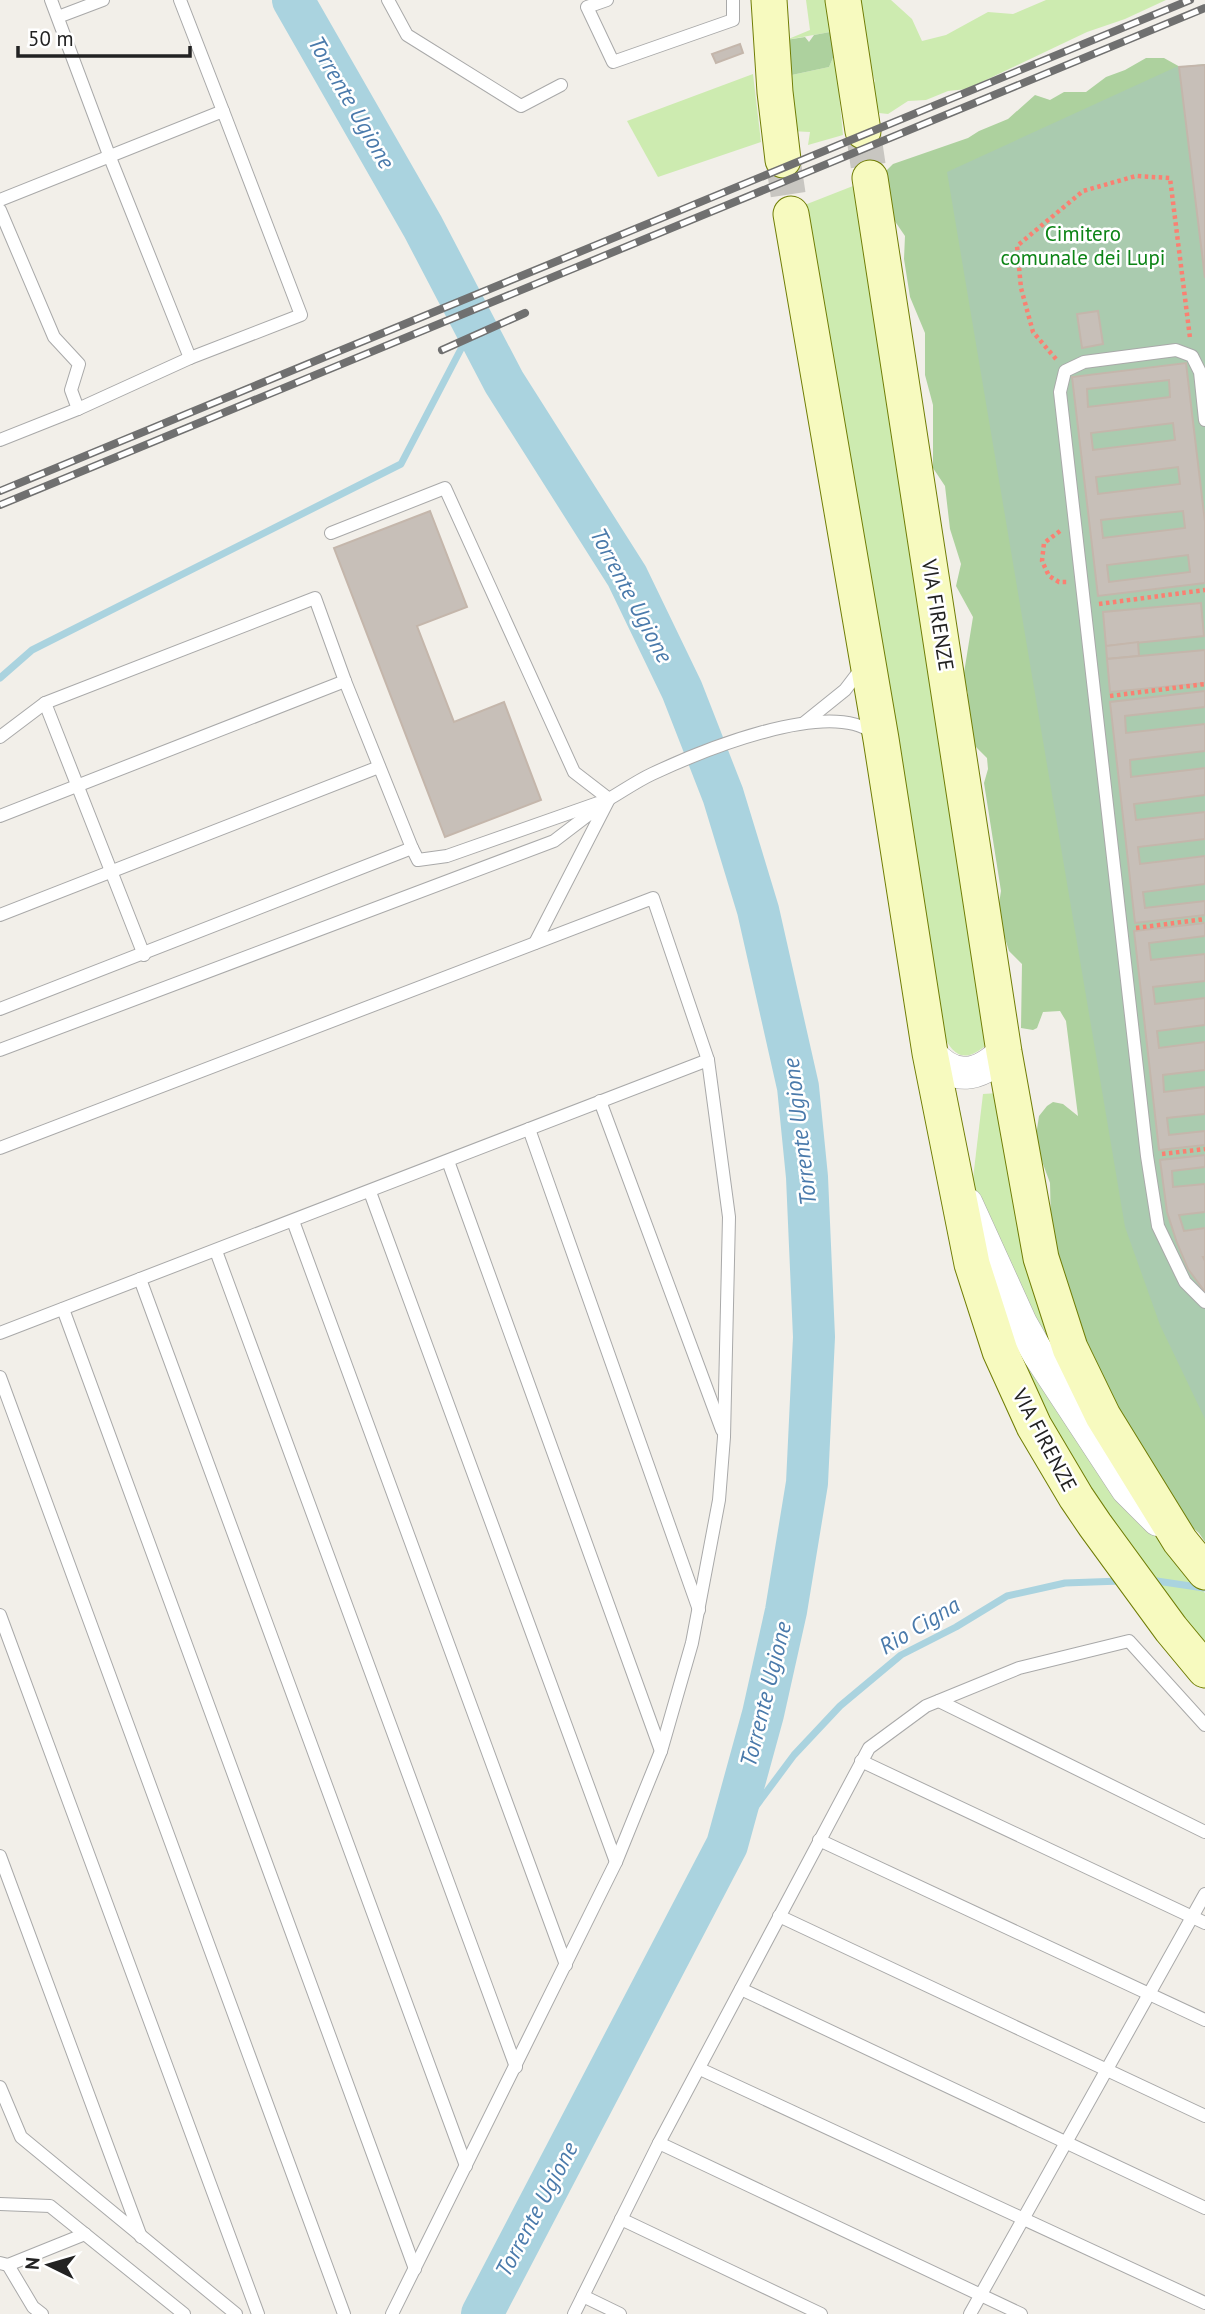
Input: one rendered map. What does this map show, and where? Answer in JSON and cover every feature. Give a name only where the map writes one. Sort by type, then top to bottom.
[{"type":"main road","points":[[769,0],[783,160]]},
{"type":"main road","points":[[843,0],[863,131]]},
{"type":"main road","name":"VIA FIRENZE","points":[[870,178],[1004,1052],[1035,1231],[1060,1322],[1070,1348],[1103,1416],[1193,1558]]},
{"type":"main road","name":"VIA FIRENZE","points":[[790,214],[881,739],[930,1053],[972,1264],[1000,1351],[1034,1426],[1076,1497],[1205,1670]]},
{"type":"street","points":[[930,1053],[948,1070],[961,1073],[987,1067],[1004,1052]]},
{"type":"street","name":"VIA FIRENZE","points":[[954,1177],[1021,1323],[1039,1355],[1127,1489],[1193,1558]]},
{"type":"lane","points":[[51,0],[190,358]]},
{"type":"lane","points":[[58,18],[103,0]]},
{"type":"lane","points":[[1,438],[78,409],[190,358],[301,315],[180,0]]},
{"type":"lane","points":[[388,0],[407,35],[521,106],[561,85]]},
{"type":"lane","points":[[607,0],[587,7],[612,62],[733,20],[733,0]]},
{"type":"lane","points":[[0,200],[223,111]]},
{"type":"lane","points":[[0,210],[54,337],[79,364],[71,390],[78,409]]},
{"type":"lane","points":[[1205,420],[1200,372],[1192,356],[1176,350],[1084,362],[1065,371],[1060,392],[1145,1143],[1158,1226],[1185,1282],[1205,1301]]},
{"type":"lane","points":[[331,533],[444,488],[574,772],[609,799]]},
{"type":"lane","points":[[0,737],[45,703],[315,598],[345,681],[418,860],[447,856],[609,799]]},
{"type":"lane","points":[[804,723],[845,690],[856,677],[867,656]]},
{"type":"lane","points":[[0,816],[345,681]]},
{"type":"lane","points":[[45,703],[144,955]]},
{"type":"lane","points":[[0,1050],[554,841],[609,799],[651,774],[751,735],[825,721],[862,725],[881,739]]},
{"type":"lane","points":[[0,915],[379,767]]},
{"type":"lane","points":[[535,943],[609,799]]},
{"type":"lane","points":[[0,1009],[144,955],[412,848]]},
{"type":"lane","points":[[0,1148],[653,898],[708,1060],[729,1217],[724,1437],[719,1500],[699,1611],[662,1751],[616,1862],[392,2314]]},
{"type":"lane","points":[[0,1333],[708,1060]]},
{"type":"lane","points":[[600,1101],[724,1437]]},
{"type":"lane","points":[[529,1129],[699,1611]]},
{"type":"lane","points":[[448,1161],[662,1751]]},
{"type":"lane","points":[[370,1192],[616,1862]]},
{"type":"lane","points":[[293,1221],[566,1965]]},
{"type":"lane","points":[[216,1251],[516,2067]]},
{"type":"lane","points":[[140,1279],[466,2166]]},
{"type":"lane","points":[[64,1309],[415,2269]]},
{"type":"lane","points":[[0,1377],[345,2314]]},
{"type":"lane","points":[[0,1615],[258,2314]]},
{"type":"lane","points":[[574,2314],[659,2143],[869,1748],[926,1706],[1019,1668],[1129,1641],[1205,1725]]},
{"type":"lane","points":[[939,1701],[1205,1832]]},
{"type":"lane","points":[[861,1761],[1205,1923]]},
{"type":"lane","points":[[819,1840],[1205,2020]]},
{"type":"lane","points":[[0,1856],[141,2237]]},
{"type":"lane","points":[[970,2314],[1205,1894]]},
{"type":"lane","points":[[779,1916],[1205,2116]]},
{"type":"lane","points":[[741,1989],[1205,2208]]},
{"type":"lane","points":[[699,2069],[1205,2303]]},
{"type":"lane","points":[[0,2087],[20,2137],[236,2314]]},
{"type":"lane","points":[[659,2143],[1021,2314]]},
{"type":"lane","points":[[0,2204],[50,2206],[184,2314]]},
{"type":"lane","points":[[621,2220],[821,2314]]},
{"type":"lane","points":[[42,2314],[33,2306],[4,2264],[85,2234]]},
{"type":"lane","points":[[583,2296],[620,2314]]},
{"type":"path","points":[[1065,371],[1033,332],[1021,288],[1017,246],[1083,191],[1136,176],[1170,178],[1192,356]]},
{"type":"path","points":[[1075,517],[1071,527],[1054,534],[1044,543],[1042,561],[1049,576],[1059,582],[1073,582],[1079,585],[1083,592]]},
{"type":"path","points":[[1100,603],[1205,590]]},
{"type":"path","points":[[1111,696],[1205,684]]},
{"type":"path","points":[[1145,927],[1205,919]]},
{"type":"path","points":[[1169,1153],[1205,1149]]},
{"type":"green space","points":[[806,0],[825,0],[830,32],[786,40],[810,30]]},
{"type":"green space","points":[[858,0],[891,0],[912,19],[922,41],[946,35],[988,12],[1013,14],[1046,0],[1166,0],[1125,19],[1087,32],[967,89],[948,91],[926,100],[908,101],[888,114],[879,113],[872,107],[872,86],[875,81],[872,72],[864,67],[862,50],[866,29]]},
{"type":"green space","points":[[830,32],[835,53],[829,67],[787,76],[786,40],[805,37],[809,42],[814,35]]},
{"type":"green space","points":[[835,53],[843,135],[808,145],[810,132],[790,131],[787,76],[829,67]]},
{"type":"green space","name":"Cimitero comunale dei Lupi","points":[[1146,58],[1164,58],[1182,68],[1205,279],[1205,1542],[1199,1533],[1170,1508],[1067,1320],[1051,1223],[1050,1183],[1035,1142],[1039,1116],[1053,1102],[1063,1104],[1078,1116],[1066,1021],[1060,1011],[1043,1012],[1037,1028],[1021,1028],[1022,964],[1009,951],[998,910],[1001,891],[984,783],[988,769],[987,758],[971,737],[966,714],[968,693],[963,679],[973,617],[956,586],[961,564],[950,529],[945,486],[933,468],[933,405],[925,375],[925,333],[910,297],[904,259],[905,236],[892,217],[885,172],[893,164],[968,138],[1008,119],[1035,95],[1050,100],[1064,92],[1086,92],[1106,77]]},
{"type":"green space","name":"Cimitero comunale dei Lupi","points":[[1205,64],[1205,1419],[1160,1325],[1125,1227],[947,172],[1176,67]]},
{"type":"green space","points":[[753,74],[761,142],[658,177],[627,121]]},
{"type":"green space","points":[[853,186],[987,1031],[984,1047],[964,1056],[954,1051],[942,1033],[802,206]]},
{"type":"green space","points":[[998,1093],[1059,1365],[972,1187],[983,1094]]},
{"type":"green space","points":[[1009,1320],[1149,1529],[1205,1593],[1205,1657],[1038,1416]]},
{"type":"building","points":[[740,44],[743,53],[716,63],[712,54]]},
{"type":"building","points":[[1205,65],[1205,278],[1179,67]]},
{"type":"building","points":[[1098,311],[1103,344],[1082,348],[1077,314]]},
{"type":"building","points":[[1186,363],[1205,522],[1205,583],[1098,596],[1072,377]],"holes":[[[1169,380],[1170,397],[1088,407],[1087,389]],[[1173,423],[1175,440],[1093,450],[1091,433]],[[1178,467],[1180,484],[1098,494],[1096,477]],[[1183,511],[1185,528],[1103,538],[1101,520]],[[1188,555],[1190,572],[1109,582],[1107,565]]]},
{"type":"building","points":[[430,511],[467,607],[417,626],[454,722],[504,702],[541,800],[445,837],[334,548]]},
{"type":"building","points":[[1201,603],[1204,636],[1106,646],[1103,612]]},
{"type":"building","points":[[1138,642],[1139,656],[1107,659],[1106,646]]},
{"type":"building","points":[[1205,650],[1205,683],[1110,692],[1107,659]]},
{"type":"building","points":[[1205,691],[1205,707],[1125,716],[1126,733],[1205,724],[1205,751],[1130,760],[1131,777],[1205,768],[1205,795],[1134,804],[1136,820],[1205,812],[1205,839],[1138,847],[1140,864],[1205,856],[1205,884],[1143,892],[1145,908],[1205,901],[1205,915],[1135,923],[1110,702]]},
{"type":"building","points":[[1205,923],[1205,936],[1149,943],[1151,960],[1205,954],[1205,981],[1153,987],[1155,1004],[1205,998],[1205,1025],[1157,1031],[1159,1048],[1205,1042],[1205,1070],[1163,1075],[1164,1092],[1205,1087],[1205,1114],[1167,1118],[1169,1135],[1205,1131],[1205,1145],[1159,1150],[1134,931]]},
{"type":"building","points":[[1205,1155],[1205,1167],[1172,1171],[1173,1187],[1205,1184],[1205,1212],[1179,1215],[1184,1231],[1205,1228],[1205,1292],[1188,1269],[1177,1243],[1167,1212],[1160,1160]]},
{"type":"waterway","name":"Torrente Ugione","points":[[293,0],[423,227],[504,382],[627,576],[682,690],[723,795],[758,910],[798,1087],[807,1177],[814,1337],[807,1483],[786,1611],[763,1714],[727,1845],[482,2314]]},
{"type":"waterway","points":[[0,678],[32,650],[401,464],[474,324]]},
{"type":"waterway","name":"Rio Cigna","points":[[1150,1580],[1204,1588]]},
{"type":"waterway","name":"Rio Cigna","points":[[727,1845],[794,1755],[840,1706],[901,1655],[956,1627],[1007,1596],[1065,1583],[1121,1581]]},
{"type":"tunnel","points":[[863,131],[870,178]]},
{"type":"tunnel","points":[[783,160],[791,214]]},
{"type":"railway","points":[[0,491],[1190,0]]},
{"type":"railway","points":[[0,505],[1205,8]]},
{"type":"railway","points":[[442,350],[525,313]]}]
